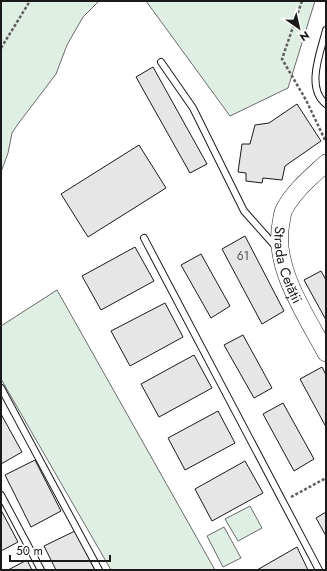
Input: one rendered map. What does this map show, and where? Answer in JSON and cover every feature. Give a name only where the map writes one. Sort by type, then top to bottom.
[{"type":"street","name":"Strada Cetății","points":[[326,163],[301,186],[284,209],[279,234],[283,265],[295,296],[326,353]]},
{"type":"lane","points":[[326,30],[315,75],[316,88],[326,104]]},
{"type":"lane","points":[[161,62],[193,108],[244,211],[281,253]]},
{"type":"lane","points":[[144,238],[318,570]]},
{"type":"lane","points":[[1,388],[99,570]]},
{"type":"lane","points":[[1,495],[41,570]]},
{"type":"path","points":[[1,48],[30,1]]},
{"type":"path","points":[[302,1],[282,59],[306,100],[326,142]]},
{"type":"path","points":[[282,502],[326,478]]},
{"type":"green space","points":[[1,1],[99,1],[83,17],[67,45],[56,74],[12,133],[8,153],[1,172]]},
{"type":"green space","points":[[146,1],[315,1],[288,88],[230,116]]},
{"type":"green space","points":[[57,290],[215,570],[111,570],[1,379],[1,326]]},
{"type":"green space","points":[[250,506],[262,528],[238,541],[225,519]]},
{"type":"green space","points":[[224,527],[241,558],[223,567],[207,536]]},
{"type":"building","points":[[153,67],[207,164],[190,173],[136,77]]},
{"type":"building","points":[[297,104],[321,141],[285,166],[282,180],[263,178],[262,183],[246,181],[246,173],[238,172],[242,144],[250,144],[255,125],[269,123]]},
{"type":"building","points":[[139,145],[166,188],[88,237],[61,194]]},
{"type":"building","points":[[245,236],[284,311],[262,324],[222,249]]},
{"type":"building","points":[[135,247],[154,281],[101,310],[82,276]]},
{"type":"building","points":[[201,254],[230,306],[211,318],[181,265]]},
{"type":"building","points":[[321,271],[326,280],[326,320],[304,280]]},
{"type":"building","points":[[165,303],[183,337],[130,366],[111,331]]},
{"type":"building","points":[[243,335],[272,388],[254,398],[224,345]]},
{"type":"building","points":[[194,355],[212,388],[159,417],[141,384]]},
{"type":"building","points":[[322,367],[326,375],[326,427],[300,379]]},
{"type":"building","points":[[283,403],[314,459],[294,471],[263,414]]},
{"type":"building","points":[[218,411],[235,443],[185,470],[168,438]]},
{"type":"building","points":[[1,414],[22,452],[1,464]]},
{"type":"building","points":[[35,460],[61,511],[31,527],[5,475]]},
{"type":"building","points":[[245,461],[263,493],[212,521],[195,489]]},
{"type":"building","points":[[1,510],[18,542],[1,551]]},
{"type":"building","points":[[326,512],[326,536],[316,518]]},
{"type":"building","points":[[75,531],[95,570],[56,570],[44,546]]},
{"type":"building","points":[[297,547],[308,570],[257,570]]},
{"type":"building","points":[[27,560],[32,570],[8,570]]}]
